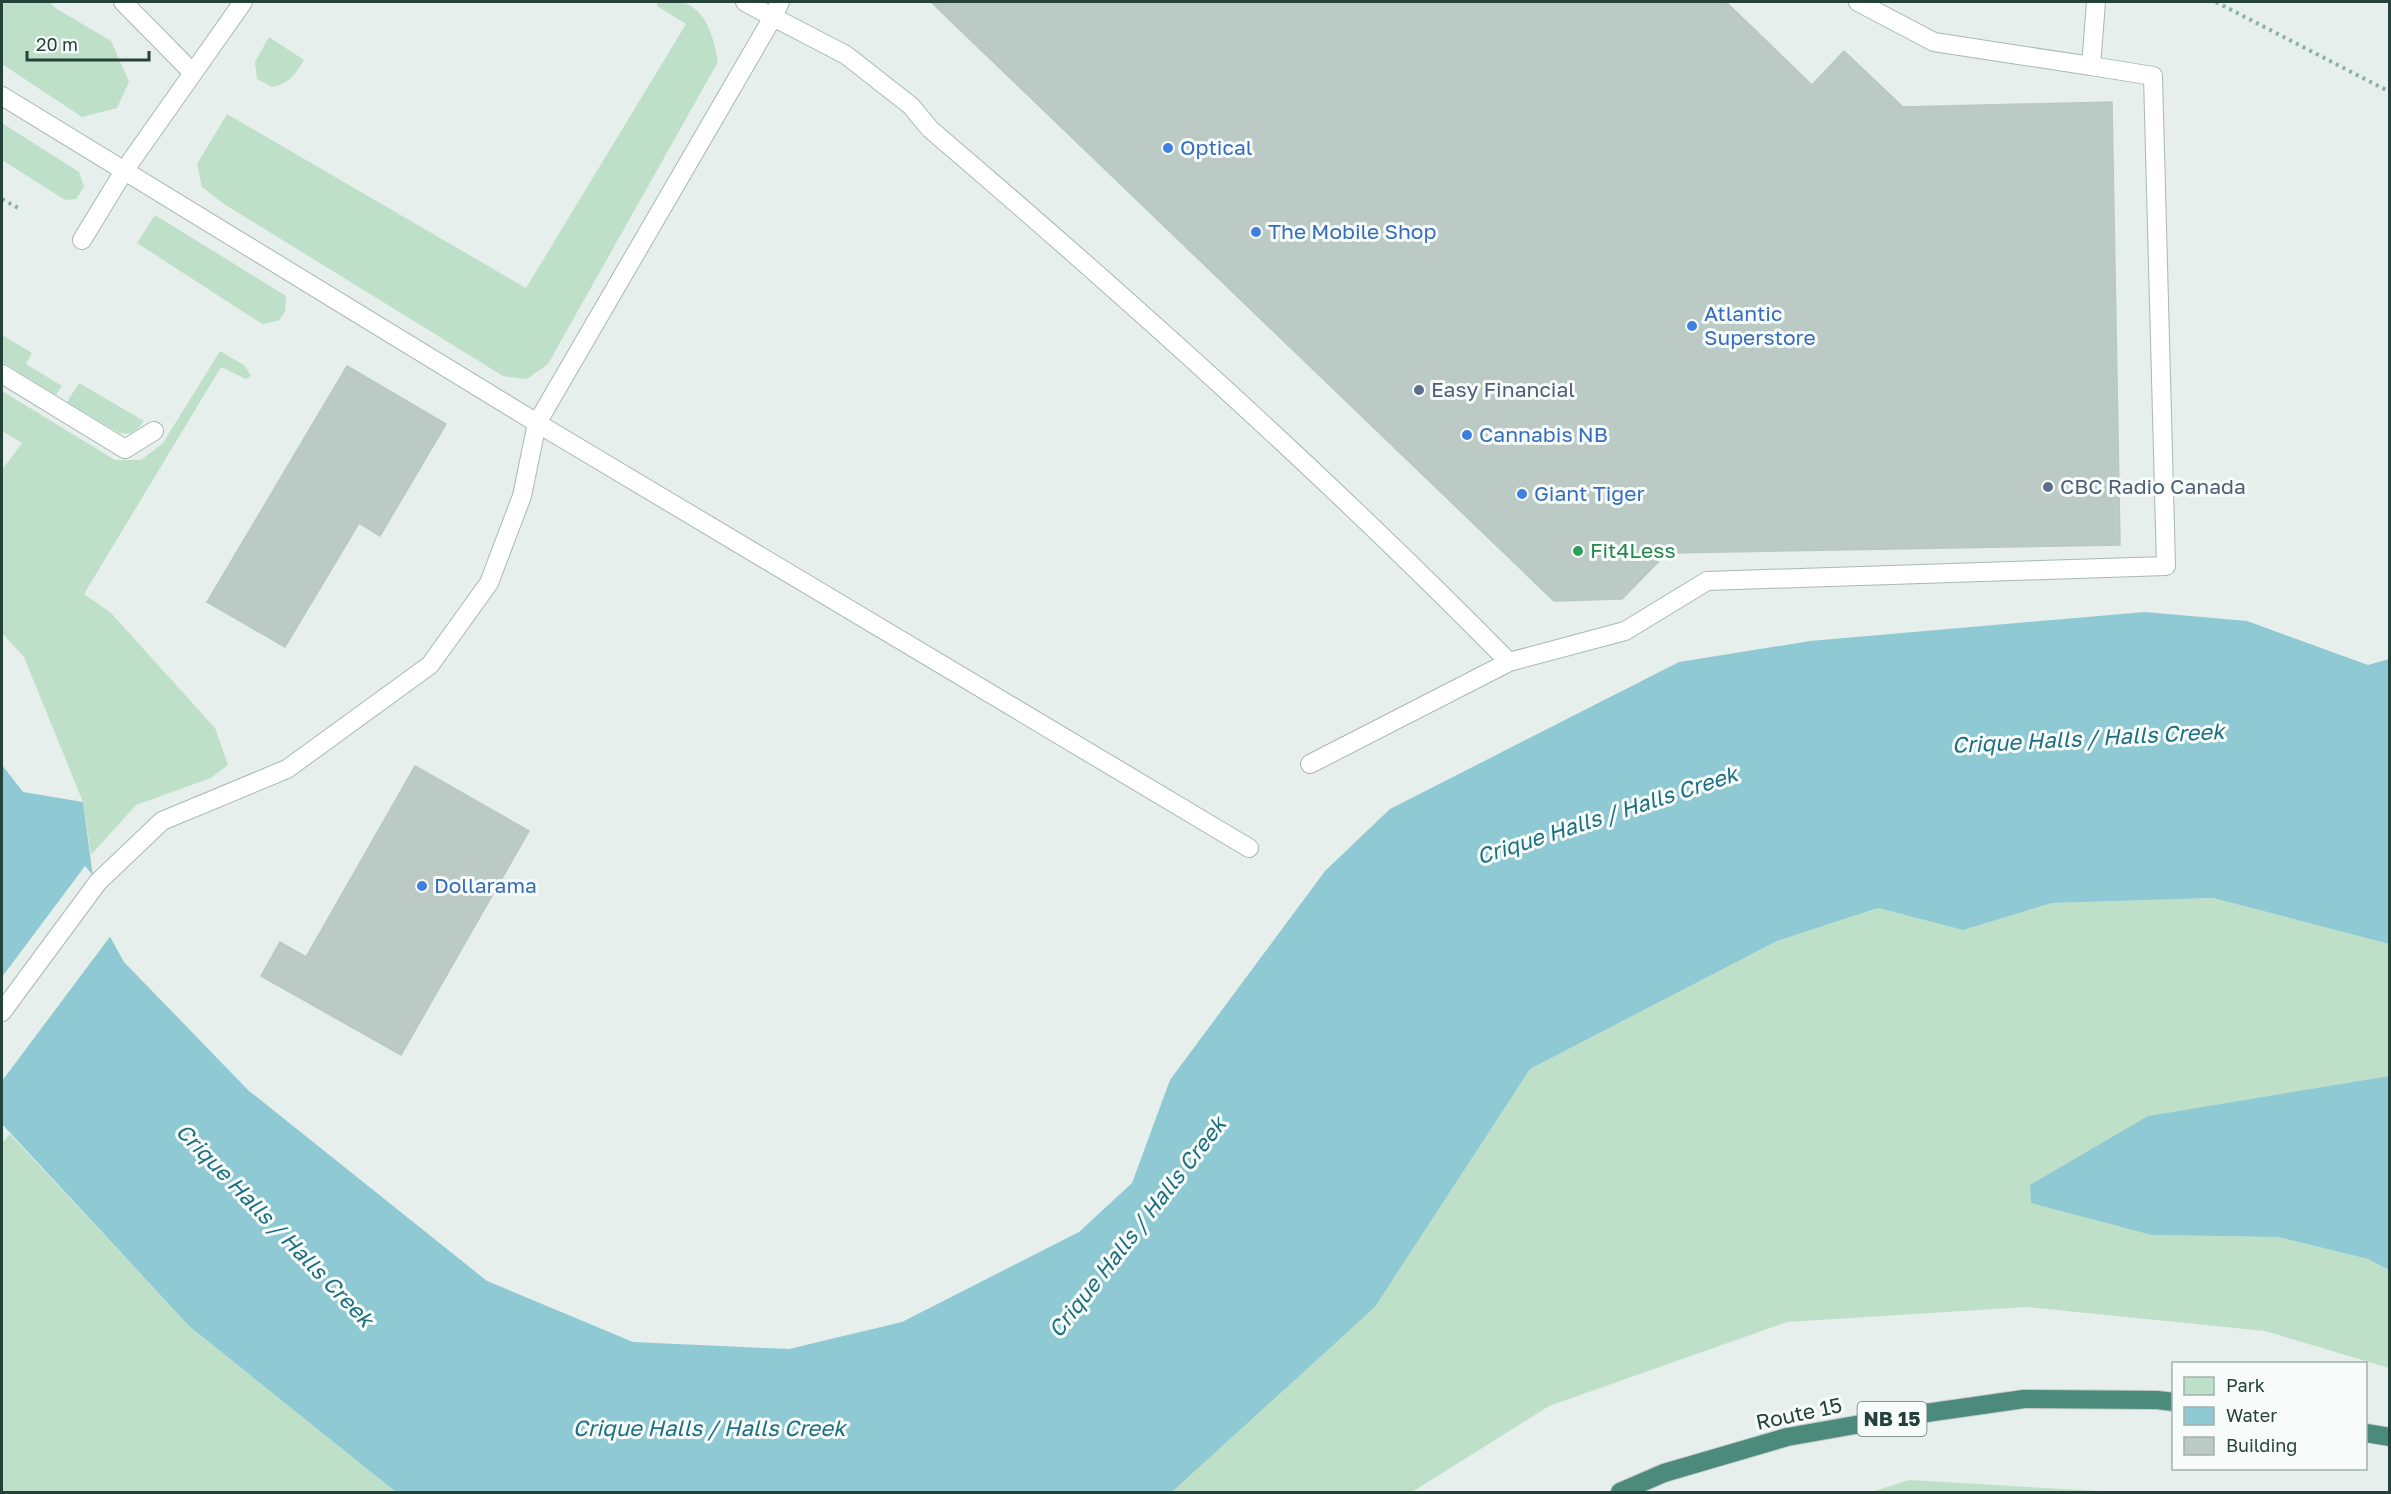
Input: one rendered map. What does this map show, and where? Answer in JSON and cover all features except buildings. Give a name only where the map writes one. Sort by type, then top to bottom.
[{"type":"highway","name":"Route 15","points":[[1620,1492],[1665,1473],[1786,1437],[1912,1415],[2024,1399],[2172,1402]]},
{"type":"highway","points":[[2367,1433],[2390,1437]]},
{"type":"lane","points":[[123,2],[193,73]]},
{"type":"lane","points":[[82,240],[124,171],[243,2]]},
{"type":"lane","points":[[745,2],[776,9],[846,55],[911,106],[930,129],[1101,277],[1265,424],[1424,574],[1509,662]]},
{"type":"lane","points":[[1310,764],[1509,662],[1625,631],[1707,581],[2166,567],[2153,76],[1934,42],[1858,2]]},
{"type":"lane","points":[[2091,66],[2096,2]]},
{"type":"lane","points":[[2,1012],[98,882],[162,821],[287,769],[430,665],[489,583],[522,496],[537,423],[776,9]]},
{"type":"lane","points":[[2,96],[537,423],[1249,848]]},
{"type":"lane","points":[[2,375],[125,449],[154,431]]},
{"type":"path","points":[[2216,2],[2390,92]]},
{"type":"path","points":[[2,199],[18,208]]},
{"type":"green space","points":[[2,2],[49,2],[111,41],[129,82],[117,108],[82,117],[2,64]]},
{"type":"green space","points":[[657,2],[681,2],[697,11],[708,26],[718,62],[548,364],[527,379],[503,376],[224,204],[202,187],[197,164],[227,114],[526,288],[686,24],[657,6]]},
{"type":"green space","points":[[269,37],[304,60],[291,78],[272,87],[257,79],[255,62]]},
{"type":"green space","points":[[2,123],[79,172],[84,187],[76,199],[65,200],[2,160]]},
{"type":"green space","points":[[155,215],[286,296],[285,312],[278,321],[262,324],[137,243]]},
{"type":"green space","points":[[2,335],[32,353],[26,364],[62,386],[56,395],[2,362]]},
{"type":"green space","points":[[220,351],[244,365],[251,376],[246,379],[221,367],[84,594],[111,613],[215,728],[228,765],[211,778],[136,805],[91,855],[83,802],[24,657],[2,633],[2,470],[22,443],[2,431],[2,391],[115,460],[141,460],[163,443]]},
{"type":"green space","points":[[79,383],[144,421],[134,432],[119,433],[67,402]]},
{"type":"green space","points":[[2213,898],[2389,944],[2389,1076],[2148,1116],[2152,1235],[2278,1237],[2368,1259],[2389,1270],[2389,1368],[2265,1331],[2026,1307],[1787,1322],[1549,1406],[1412,1492],[1172,1492],[1375,1307],[1530,1069],[1777,941],[1878,908],[1963,930],[2052,903]]},
{"type":"green space","points":[[10,1134],[189,1326],[396,1492],[2,1492],[2,1143]]},
{"type":"green space","points":[[1909,1480],[2116,1492],[1872,1492]]},
{"type":"water","name":"Crique Halls / Halls Creek","points":[[2145,612],[2247,621],[2368,665],[2389,659],[2389,944],[2213,898],[2052,903],[1963,930],[1878,908],[1777,941],[1530,1069],[1375,1307],[1172,1492],[396,1492],[189,1326],[2,1124],[2,765],[23,792],[83,802],[98,915],[124,962],[248,1090],[487,1281],[633,1342],[789,1349],[902,1322],[1079,1232],[1132,1183],[1170,1080],[1325,871],[1390,809],[1679,662],[1810,641]]},
{"type":"water","points":[[2389,1076],[2389,1270],[2368,1259],[2278,1237],[2152,1235],[2031,1203],[2030,1185],[2148,1116]]},
{"type":"pier","points":[[85,866],[97,880],[101,914],[112,934],[2,1081],[2,977]]},
{"type":"place","name":"Optical","points":[[1168,148]]},
{"type":"place","name":"The Mobile Shop","points":[[1256,232]]},
{"type":"place","name":"Atlantic Superstore","points":[[1692,326]]},
{"type":"place","name":"Easy Financial","points":[[1419,390]]},
{"type":"place","name":"Cannabis NB","points":[[1467,435]]},
{"type":"place","name":"CBC Radio Canada","points":[[2048,487]]},
{"type":"place","name":"Giant Tiger","points":[[1522,494]]},
{"type":"place","name":"Fit4Less","points":[[1578,551]]},
{"type":"place","name":"Dollarama","points":[[422,886]]}]
